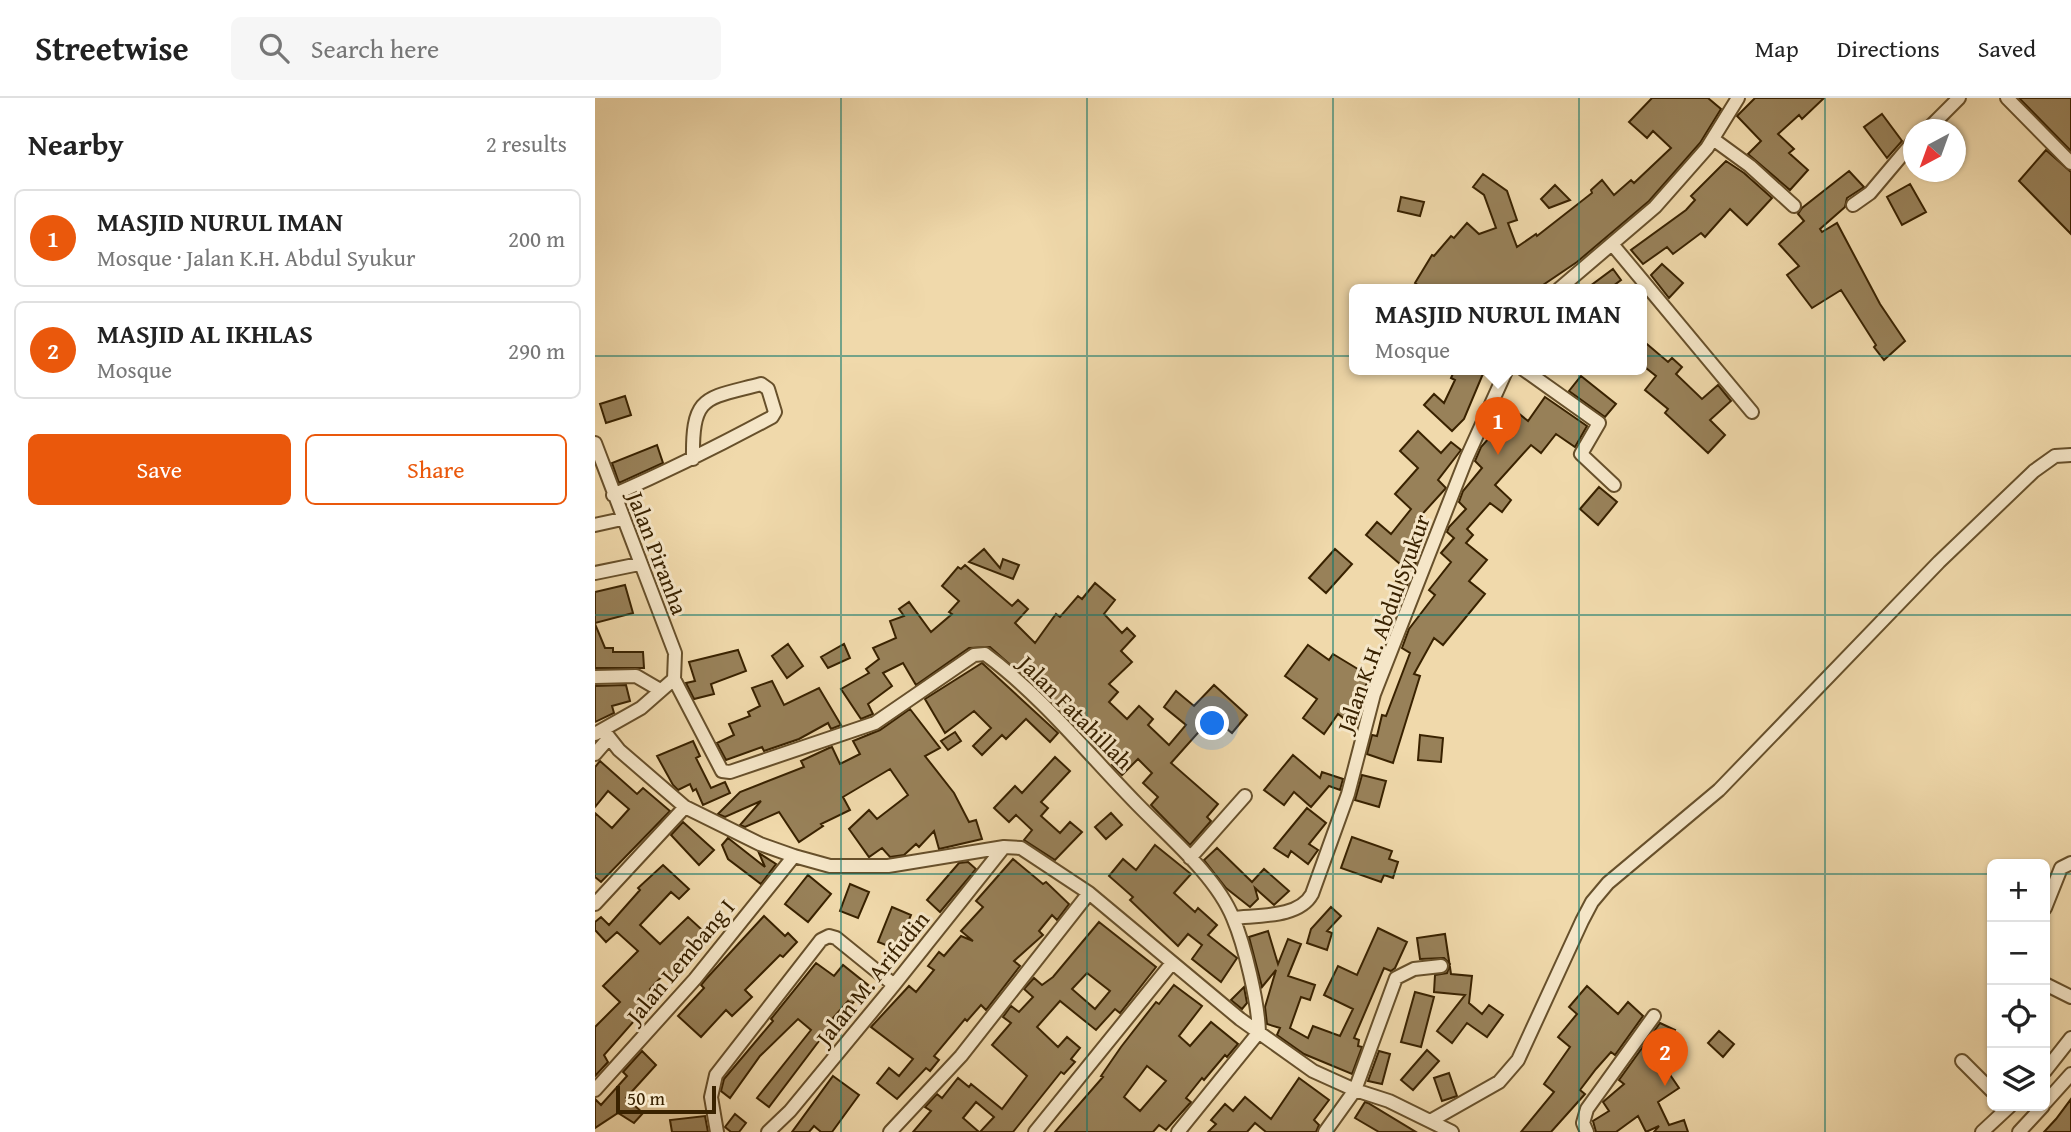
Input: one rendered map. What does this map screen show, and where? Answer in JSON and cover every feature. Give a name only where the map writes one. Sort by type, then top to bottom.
[{"type":"street","points":[[1565,284],[1655,207],[1713,139],[1735,103],[1721,98]]},
{"type":"street","points":[[1938,119],[1959,98]]},
{"type":"street","points":[[2007,98],[2071,163]]},
{"type":"street","points":[[1713,139],[1750,166],[1794,206]]},
{"type":"street","points":[[1853,205],[1870,193],[1903,154]]},
{"type":"street","points":[[1612,244],[1645,284]]},
{"type":"street","points":[[1647,286],[1752,412]]},
{"type":"street","name":"Jalan K.H. Abdul Syukur","points":[[1233,918],[1293,910],[1307,903],[1312,894],[1348,794],[1374,694],[1467,457],[1504,375]]},
{"type":"street","points":[[1531,375],[1599,423],[1581,454],[1614,485]]},
{"type":"street","points":[[613,495],[693,459],[772,417],[775,412],[768,390],[761,384],[710,398],[698,409],[692,432],[693,459]]},
{"type":"street","name":"Jalan Piranha","points":[[595,443],[675,653],[674,678]]},
{"type":"street","points":[[1432,1120],[1499,1082],[1518,1060],[1587,911],[1608,883],[1719,790],[1939,562],[2034,471],[2055,456],[2071,454]]},
{"type":"street","points":[[595,524],[622,519]]},
{"type":"street","points":[[595,573],[639,564]]},
{"type":"street","name":"Jalan Fatahillah","points":[[674,678],[717,763],[722,771],[730,772],[876,723],[974,655],[985,654],[1026,686],[1190,858],[1223,899],[1233,918],[1256,1005],[1259,1032]]},
{"type":"street","points":[[595,677],[636,676],[660,690]]},
{"type":"street","points":[[595,754],[602,735],[641,708],[674,678]]},
{"type":"street","points":[[602,735],[685,807],[759,844],[830,866],[888,866],[1004,847],[1021,848],[1089,893],[1172,963],[1313,1071],[1355,1090],[1389,1101],[1452,1132]]},
{"type":"street","points":[[1190,858],[1245,796]]},
{"type":"street","points":[[595,904],[685,807]]},
{"type":"street","name":"Jalan M. Arifudin","points":[[768,1132],[790,1111],[1004,847]]},
{"type":"street","name":"Jalan Lembang I","points":[[595,1090],[695,979],[794,856]]},
{"type":"street","points":[[2050,896],[2061,868],[2071,863]]},
{"type":"street","points":[[890,1132],[961,1056],[1089,893]]},
{"type":"street","points":[[717,1132],[711,1097],[716,1075],[821,940],[828,936],[836,938],[894,985]]},
{"type":"street","points":[[1035,1132],[1172,963]]},
{"type":"street","points":[[1325,1132],[1355,1090],[1396,978],[1414,969],[1441,966]]},
{"type":"street","points":[[2047,985],[2071,998]]},
{"type":"street","points":[[1587,1132],[1583,1123],[1587,1109],[1654,1016]]},
{"type":"street","points":[[1178,1132],[1259,1032]]},
{"type":"street","points":[[2050,1065],[2071,1038]]},
{"type":"street","points":[[1962,1060],[1987,1086]]},
{"type":"street","points":[[2050,1098],[2071,1074]]},
{"type":"street","points":[[1982,1132],[2004,1111]]},
{"type":"street","points":[[2019,1132],[2038,1111]]},
{"type":"building","points":[[1652,98],[1708,98],[1721,109],[1700,143],[1649,201],[1577,262],[1544,284],[1415,283],[1432,255],[1434,256],[1451,236],[1454,238],[1467,223],[1479,234],[1496,228],[1484,195],[1473,187],[1483,174],[1507,191],[1517,220],[1508,223],[1517,247],[1536,234],[1537,236],[1592,193],[1591,190],[1602,180],[1614,195],[1631,180],[1634,183],[1671,148],[1653,131],[1647,138],[1629,122]]},
{"type":"building","points":[[1755,98],[1824,98],[1802,119],[1799,115],[1778,134],[1794,149],[1789,153],[1808,170],[1790,190],[1748,154],[1761,141],[1737,116]]},
{"type":"building","points":[[2019,98],[2071,98],[2071,151]]},
{"type":"building","points":[[1882,114],[1902,141],[1887,158],[1864,127]]},
{"type":"building","points":[[2046,150],[2071,172],[2071,234],[2019,181]]},
{"type":"building","points":[[1726,161],[1772,198],[1747,225],[1730,209],[1705,237],[1701,233],[1673,254],[1667,247],[1643,264],[1631,250],[1686,210],[1695,200],[1691,196]]},
{"type":"building","points":[[1849,171],[1864,187],[1847,198],[1845,207],[1820,229],[1822,232],[1837,223],[1880,304],[1905,341],[1884,360],[1841,290],[1812,308],[1787,275],[1799,266],[1779,244],[1804,221],[1798,214],[1802,208]]},
{"type":"building","points":[[1910,184],[1926,212],[1902,225],[1887,197]]},
{"type":"building","points":[[1555,185],[1570,200],[1549,208],[1541,199]]},
{"type":"building","points":[[1401,197],[1424,202],[1420,216],[1398,211]]},
{"type":"building","points":[[1662,264],[1683,283],[1669,298],[1651,275]]},
{"type":"building","points":[[1613,269],[1621,280],[1616,284],[1593,284]]},
{"type":"building","points":[[1647,344],[1668,362],[1672,358],[1682,367],[1676,374],[1702,399],[1718,385],[1731,401],[1710,420],[1725,435],[1708,453],[1665,413],[1668,409],[1645,390],[1656,376],[1647,369]]},
{"type":"building","points":[[1452,375],[1482,375],[1464,419],[1452,431],[1424,405],[1434,394],[1444,403],[1455,380],[1451,378]]},
{"type":"building","points":[[1581,376],[1616,404],[1605,417],[1569,391]]},
{"type":"building","points":[[625,396],[631,415],[606,423],[600,404]]},
{"type":"building","points":[[1545,397],[1587,426],[1575,447],[1556,434],[1541,453],[1531,445],[1495,485],[1511,500],[1502,512],[1490,503],[1467,529],[1473,535],[1466,543],[1487,560],[1469,581],[1485,594],[1443,645],[1434,638],[1414,674],[1420,676],[1393,763],[1367,754],[1372,735],[1377,736],[1382,715],[1386,716],[1410,653],[1402,648],[1409,629],[1435,595],[1429,590],[1451,562],[1441,553],[1454,538],[1447,532],[1449,527],[1466,509],[1459,502],[1463,491],[1482,468],[1475,461],[1481,447],[1499,427],[1503,431],[1518,413],[1528,421]]},
{"type":"building","points":[[1418,431],[1441,453],[1451,442],[1461,450],[1438,480],[1446,488],[1416,521],[1424,527],[1400,564],[1366,535],[1377,522],[1391,534],[1411,509],[1395,494],[1418,468],[1400,451]]},
{"type":"building","points":[[657,445],[663,463],[619,483],[612,463]]},
{"type":"building","points":[[1599,487],[1617,502],[1598,525],[1580,509]]},
{"type":"building","points":[[984,549],[1000,568],[1003,559],[1019,565],[1013,579],[969,562]]},
{"type":"building","points":[[1335,549],[1352,564],[1326,593],[1309,578]]},
{"type":"building","points":[[1405,559],[1416,563],[1407,585],[1396,581]]},
{"type":"building","points":[[965,565],[1012,606],[1018,600],[1028,609],[1015,623],[1035,643],[1056,614],[1060,617],[1078,596],[1082,599],[1095,583],[1115,600],[1104,614],[1122,633],[1127,628],[1135,636],[1121,651],[1132,662],[1109,684],[1118,692],[1109,702],[1127,719],[1139,706],[1153,719],[1148,725],[1169,745],[1186,725],[1164,707],[1176,691],[1194,706],[1214,685],[1247,715],[1232,733],[1212,717],[1171,763],[1218,804],[1207,817],[1211,821],[1190,845],[1151,805],[1158,797],[1143,783],[1152,773],[1138,759],[1122,775],[1112,765],[1120,757],[1103,741],[1096,748],[1086,736],[1088,733],[990,647],[969,648],[916,685],[903,663],[883,673],[892,686],[868,704],[873,714],[861,719],[841,689],[869,673],[866,669],[879,659],[873,648],[896,638],[890,621],[904,616],[899,609],[909,602],[931,632],[952,614],[949,612],[959,601],[942,586],[958,567],[961,569]]},
{"type":"building","points":[[625,585],[633,613],[595,623],[595,592]]},
{"type":"building","points":[[595,624],[605,648],[613,648],[613,652],[643,652],[644,668],[595,668]]},
{"type":"building","points":[[788,644],[803,666],[787,678],[772,656]]},
{"type":"building","points":[[844,644],[850,658],[828,668],[821,657]]},
{"type":"building","points":[[1308,645],[1329,660],[1333,654],[1371,677],[1354,704],[1361,709],[1350,723],[1338,714],[1324,734],[1303,718],[1317,699],[1285,676]]},
{"type":"building","points":[[738,650],[746,671],[711,684],[714,694],[694,699],[686,683],[695,681],[689,662]]},
{"type":"building","points":[[982,663],[1058,733],[1050,742],[1026,719],[1006,739],[1002,735],[982,755],[973,746],[991,728],[974,711],[945,733],[925,699]]},
{"type":"building","points":[[772,681],[784,705],[819,688],[841,725],[831,729],[828,723],[799,739],[764,751],[762,747],[726,760],[717,743],[734,735],[729,724],[750,716],[748,712],[760,706],[752,688]]},
{"type":"building","points":[[626,685],[630,701],[612,706],[614,713],[595,722],[595,686]]},
{"type":"building","points":[[910,709],[940,748],[925,756],[954,793],[969,822],[976,820],[982,839],[939,849],[934,831],[919,847],[916,844],[904,855],[890,857],[882,848],[869,857],[849,829],[869,810],[877,819],[908,795],[890,769],[843,797],[850,810],[821,824],[823,826],[799,842],[779,812],[745,827],[740,825],[761,801],[725,817],[718,814],[740,792],[804,767],[801,761],[829,748],[832,747],[840,764],[860,754],[853,741],[880,730]]},
{"type":"building","points":[[955,732],[961,741],[948,750],[941,741]]},
{"type":"building","points":[[1420,735],[1443,738],[1441,762],[1418,760]]},
{"type":"building","points":[[693,741],[700,756],[696,758],[711,788],[725,782],[730,793],[703,805],[696,789],[693,791],[690,784],[678,790],[673,785],[657,756]]},
{"type":"building","points":[[1293,755],[1320,778],[1322,772],[1343,779],[1340,790],[1329,786],[1311,807],[1294,792],[1284,805],[1264,790]]},
{"type":"building","points":[[1055,757],[1070,771],[1041,802],[1048,808],[1041,816],[1060,833],[1070,822],[1082,832],[1055,860],[1024,840],[1032,830],[1016,815],[1009,822],[994,808],[1015,786],[1022,793]]},
{"type":"building","points":[[600,761],[637,794],[643,788],[670,811],[601,882],[595,877],[595,813],[612,828],[629,809],[608,791],[595,807],[595,767]]},
{"type":"building","points":[[1362,775],[1386,781],[1379,807],[1355,800]]},
{"type":"building","points":[[1307,808],[1326,823],[1309,844],[1318,850],[1308,864],[1291,851],[1288,857],[1274,848]]},
{"type":"building","points":[[1111,813],[1122,825],[1106,839],[1095,827]]},
{"type":"building","points":[[683,822],[714,850],[699,865],[671,835]]},
{"type":"building","points":[[1352,837],[1392,851],[1389,859],[1398,862],[1393,878],[1384,875],[1381,882],[1341,868]]},
{"type":"building","points":[[728,838],[765,867],[759,853],[776,864],[761,884],[728,859],[722,845]]},
{"type":"building","points":[[1155,845],[1191,874],[1174,893],[1195,912],[1198,908],[1217,925],[1208,935],[1237,958],[1221,982],[1192,959],[1202,945],[1188,934],[1178,946],[1130,900],[1133,897],[1109,876],[1123,859],[1136,870]]},
{"type":"building","points":[[1217,848],[1252,882],[1264,869],[1289,891],[1274,905],[1255,888],[1258,899],[1250,907],[1226,888],[1204,860]]},
{"type":"building","points":[[1013,859],[1043,884],[1046,882],[1069,904],[1057,920],[1052,915],[1039,931],[1043,935],[1014,961],[1020,966],[986,1010],[981,1005],[967,1021],[965,1019],[934,1056],[939,1060],[930,1071],[926,1068],[897,1099],[877,1083],[889,1068],[899,1076],[913,1059],[871,1027],[909,986],[916,992],[934,970],[928,966],[939,952],[944,956],[961,936],[973,941],[961,931],[983,907],[976,901]]},
{"type":"building","points":[[968,862],[976,869],[940,912],[927,900],[959,863]]},
{"type":"building","points":[[663,865],[689,889],[679,899],[671,892],[640,925],[660,944],[688,917],[711,938],[699,951],[696,948],[670,979],[665,973],[650,989],[656,996],[604,1055],[608,1062],[595,1076],[595,1027],[620,1002],[603,986],[638,951],[617,932],[606,942],[595,930],[595,922],[601,917],[609,925],[640,890],[638,888]]},
{"type":"building","points":[[808,875],[831,894],[808,922],[785,904]]},
{"type":"building","points":[[850,884],[869,892],[858,918],[840,911]]},
{"type":"building","points":[[892,907],[911,915],[896,949],[878,942]]},
{"type":"building","points":[[1331,907],[1341,916],[1327,931],[1332,933],[1327,950],[1307,943],[1311,929]]},
{"type":"building","points":[[764,916],[785,936],[788,933],[797,942],[745,990],[752,997],[732,1016],[726,1010],[701,1037],[678,1016],[704,988],[701,985],[706,979]]},
{"type":"building","points":[[1099,922],[1156,967],[1120,1013],[1115,1009],[1096,1030],[1060,1001],[1037,1027],[1058,1047],[1067,1037],[1080,1048],[1071,1059],[1075,1062],[1064,1074],[1061,1072],[1013,1132],[980,1132],[994,1117],[976,1102],[963,1118],[979,1132],[913,1132],[931,1111],[925,1107],[937,1094],[942,1098],[958,1078],[969,1087],[971,1084],[1002,1109],[1027,1076],[992,1045],[1011,1023],[1003,1017],[1011,1006],[1019,1012],[1033,997],[1024,989],[1034,978],[1042,985],[1053,977]],"holes":[[[1087,973],[1110,991],[1095,1009],[1072,989]]]},
{"type":"building","points":[[1378,928],[1407,942],[1395,968],[1391,971],[1384,968],[1354,1038],[1359,1040],[1358,1046],[1362,1047],[1352,1074],[1304,1054],[1277,1035],[1280,1028],[1267,1024],[1265,1007],[1276,970],[1262,987],[1249,937],[1268,931],[1278,964],[1288,939],[1301,944],[1288,976],[1315,985],[1310,1000],[1301,997],[1290,1028],[1308,1038],[1313,1026],[1340,1036],[1353,1009],[1324,995],[1338,966],[1357,975]]},
{"type":"building","points":[[1445,934],[1449,963],[1444,958],[1420,959],[1417,938]]},
{"type":"building","points":[[816,963],[834,976],[843,965],[868,985],[852,1004],[848,1001],[833,1018],[838,1022],[828,1035],[825,1033],[769,1107],[757,1098],[811,1030],[798,1019],[760,1056],[730,1098],[721,1091],[724,1079],[773,1021],[771,1019]]},
{"type":"building","points":[[1450,965],[1451,974],[1472,976],[1469,1003],[1482,1014],[1489,1005],[1503,1015],[1487,1037],[1467,1023],[1452,1043],[1437,1031],[1465,995],[1434,992],[1435,975],[1447,973]]},
{"type":"building","points":[[1174,985],[1202,1006],[1179,1036],[1190,1046],[1211,1022],[1238,1044],[1204,1080],[1202,1078],[1186,1098],[1191,1102],[1166,1130],[1159,1125],[1153,1132],[1055,1132],[1103,1077],[1101,1076],[1121,1047],[1156,1002],[1159,1004]],"holes":[[[1147,1066],[1166,1081],[1140,1111],[1124,1097]]]},
{"type":"building","points":[[1587,986],[1618,1014],[1628,1002],[1643,1016],[1615,1055],[1611,1052],[1596,1069],[1580,1090],[1585,1094],[1551,1132],[1521,1132],[1554,1092],[1544,1084],[1570,1047],[1558,1037],[1577,1014],[1569,1007]]},
{"type":"building","points":[[1244,987],[1247,1003],[1242,1009],[1231,1000]]},
{"type":"building","points":[[1415,992],[1434,997],[1421,1047],[1401,1042]]},
{"type":"building","points":[[1660,1023],[1675,1030],[1660,1060],[1679,1088],[1658,1102],[1669,1125],[1684,1120],[1688,1132],[1654,1132],[1659,1126],[1646,1132],[1638,1116],[1616,1132],[1596,1132],[1593,1121],[1609,1111],[1603,1102],[1624,1084],[1619,1080]]},
{"type":"building","points":[[1719,1031],[1734,1044],[1723,1057],[1708,1043]]},
{"type":"building","points":[[1427,1050],[1439,1061],[1413,1090],[1401,1080]]},
{"type":"building","points":[[642,1051],[656,1065],[626,1098],[643,1113],[634,1123],[618,1113],[595,1128],[595,1099],[601,1105],[627,1076],[623,1072]]},
{"type":"building","points":[[1379,1051],[1390,1054],[1382,1084],[1368,1081]]},
{"type":"building","points":[[1449,1073],[1457,1096],[1442,1101],[1434,1078]]},
{"type":"building","points":[[833,1076],[859,1095],[832,1132],[821,1132],[814,1126],[809,1132],[792,1132]]},
{"type":"building","points":[[1299,1078],[1329,1100],[1314,1120],[1319,1125],[1316,1132],[1266,1132],[1255,1123],[1247,1132],[1208,1132],[1216,1124],[1211,1120],[1225,1104],[1233,1111],[1245,1097],[1271,1119]]},
{"type":"building","points":[[2071,1099],[2071,1132],[2044,1132],[2056,1119]]},
{"type":"building","points":[[1365,1102],[1416,1132],[1379,1132],[1355,1118]]},
{"type":"building","points":[[735,1114],[746,1123],[739,1132],[731,1132],[725,1127]]},
{"type":"building","points":[[705,1116],[708,1132],[672,1132],[670,1120]]},
{"type":"place","name":"MASJID NURUL IMAN","points":[[1498,455]]},
{"type":"place","name":"MASJID AL IKHLAS","points":[[1665,1086]]}]
